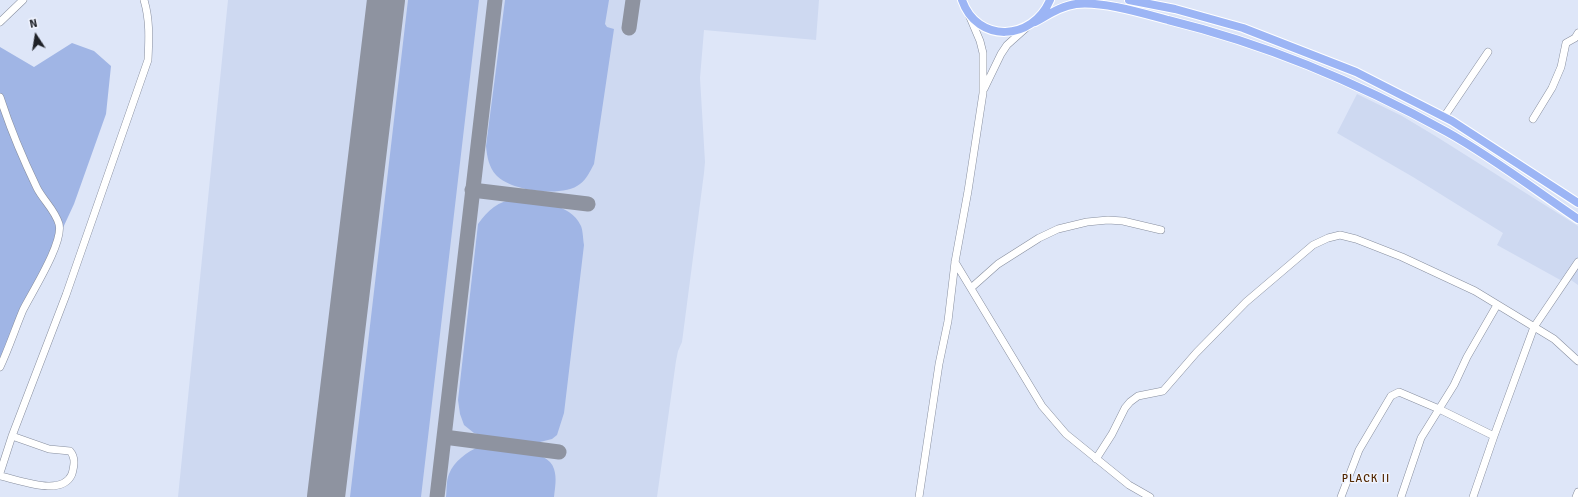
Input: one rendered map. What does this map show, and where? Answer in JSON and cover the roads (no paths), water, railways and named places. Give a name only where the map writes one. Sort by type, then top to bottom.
[{"type":"main road","points":[[962,0],[968,12],[978,23],[1000,32],[1011,32],[1027,27],[1065,7],[1077,4],[1107,6],[1184,23],[1291,58],[1333,75],[1410,112],[1449,133],[1578,218]]},
{"type":"main road","points":[[1035,22],[1043,13],[1050,0]]},
{"type":"main road","points":[[1129,0],[1175,9],[1243,28],[1356,72],[1444,117],[1578,203]]},
{"type":"street","points":[[0,22],[23,0]]},
{"type":"street","points":[[0,473],[12,436],[66,295],[148,60],[150,37],[144,0]]},
{"type":"street","points":[[920,497],[982,93],[983,54],[980,41],[968,12]]},
{"type":"street","points":[[982,93],[1007,45],[1027,27]]},
{"type":"street","points":[[1533,119],[1552,88],[1561,67],[1566,43],[1574,38],[1578,33]]},
{"type":"street","points":[[1444,117],[1488,52]]},
{"type":"street","points":[[0,97],[36,186],[55,215],[59,225],[59,233],[53,251],[24,309],[0,366]]},
{"type":"street","points":[[971,288],[998,264],[1039,238],[1058,229],[1087,222],[1108,220],[1123,221],[1161,230]]},
{"type":"street","points":[[1096,459],[1112,434],[1125,408],[1130,402],[1138,396],[1163,391],[1196,353],[1246,302],[1313,245],[1328,238],[1340,235],[1362,241],[1402,257],[1475,291],[1554,339],[1578,361]]},
{"type":"street","points":[[955,262],[1042,406],[1066,434],[1129,485],[1150,497]]},
{"type":"street","points":[[1473,497],[1534,327],[1578,262]]},
{"type":"street","points":[[1401,497],[1421,438],[1498,305]]},
{"type":"street","points":[[1341,497],[1359,450],[1391,396],[1399,392],[1439,409],[1494,436]]},
{"type":"street","points":[[0,476],[45,492],[62,490],[70,481],[74,465],[74,455],[70,451],[49,449],[12,436]]},
{"type":"street","points":[[1576,497],[1578,492]]},
{"type":"district","name":"PLACK II","points":[[1366,479]]}]
